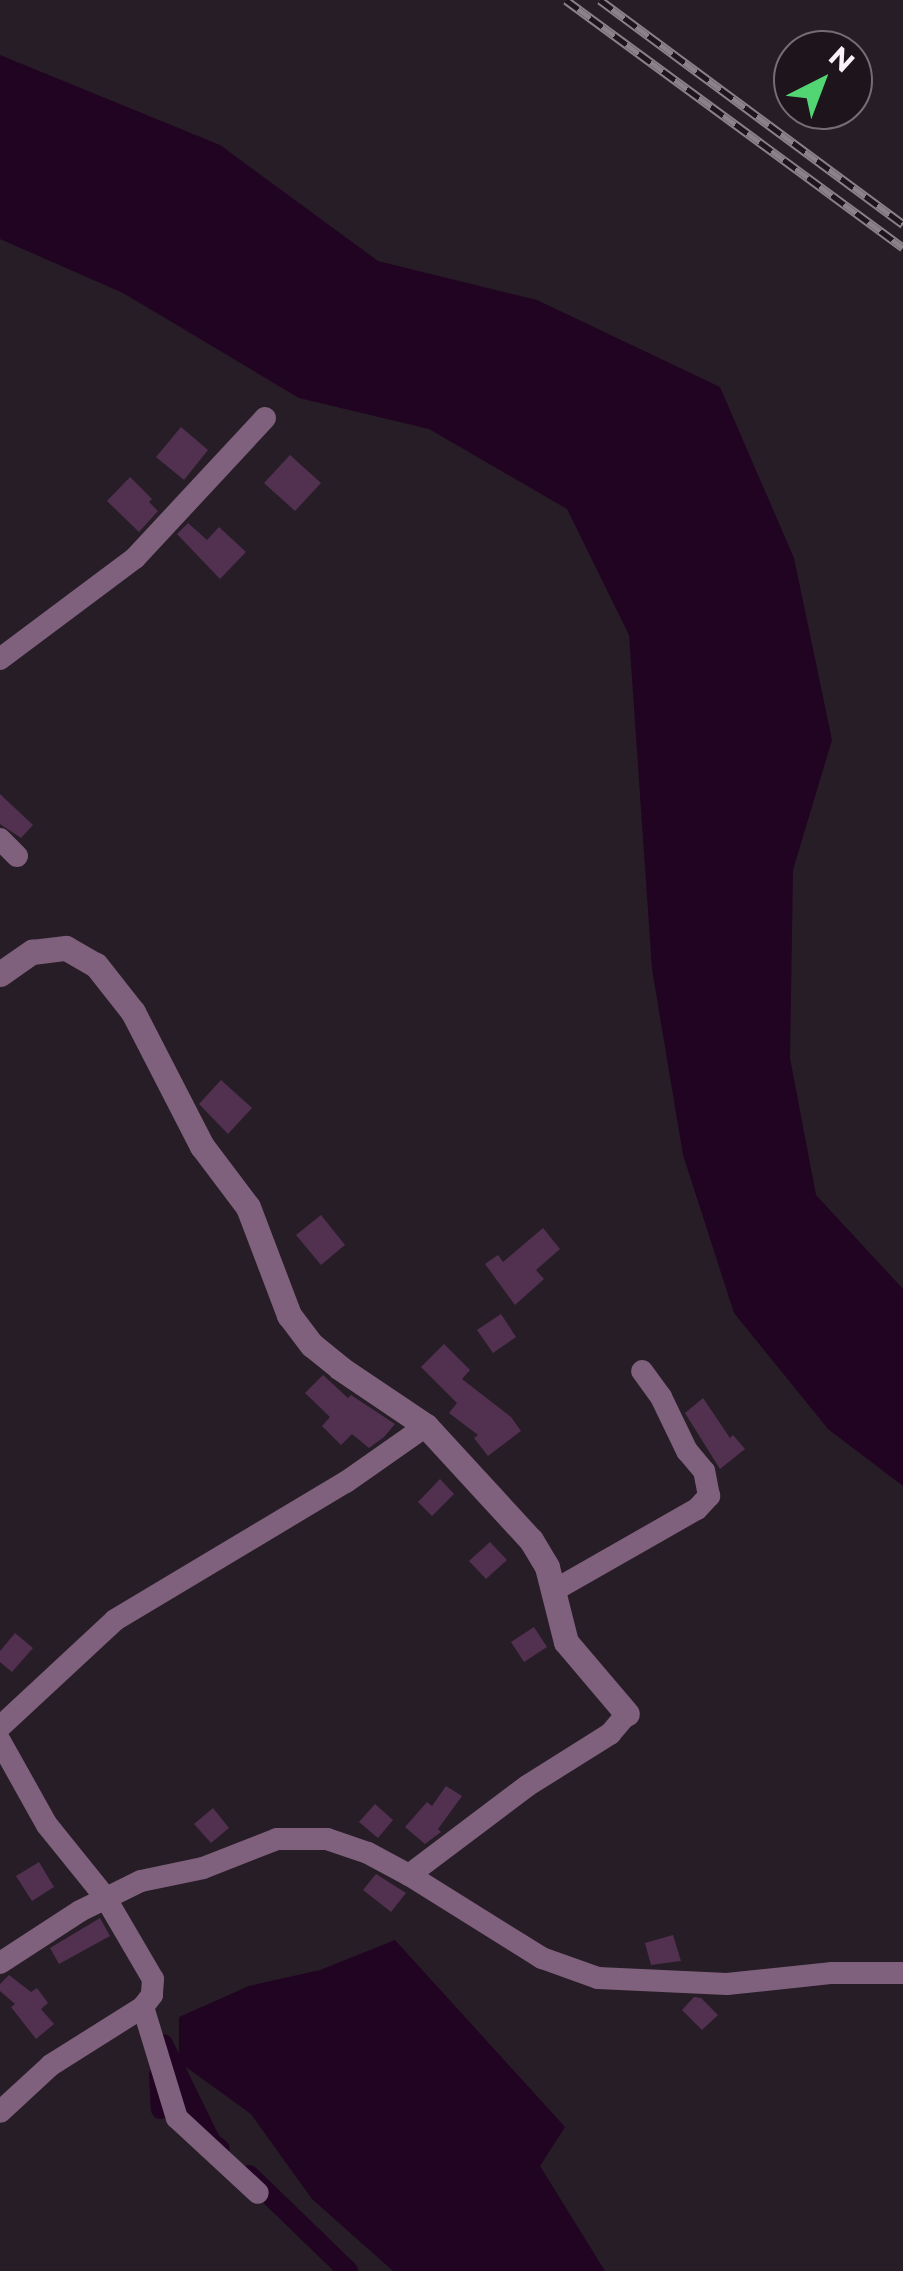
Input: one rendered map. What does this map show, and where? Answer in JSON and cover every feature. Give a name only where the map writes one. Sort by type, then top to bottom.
[{"type":"street","points":[[0,659],[135,558],[265,418]]},
{"type":"street","points":[[0,839],[17,856]]},
{"type":"street","points":[[0,974],[32,952],[66,948],[96,964],[132,1012],[202,1146],[248,1207],[289,1315],[326,1357],[426,1426],[532,1540],[547,1567],[566,1642],[627,1714],[610,1734],[527,1786],[408,1875]]},
{"type":"street","points":[[553,1591],[697,1509],[708,1496],[704,1471],[687,1451],[661,1397],[642,1370]]},
{"type":"street","points":[[0,1727],[115,1620],[346,1482],[426,1426]]},
{"type":"street","points":[[0,1741],[47,1824],[104,1896],[153,1979],[152,1995],[144,2007],[52,2065],[0,2112]]},
{"type":"street","points":[[0,1963],[104,1896],[142,1880],[203,1868],[277,1839],[327,1839],[368,1853],[408,1875],[542,1958],[598,1978],[728,1984],[832,1973],[903,1973]]},
{"type":"street","points":[[144,2007],[177,2118],[258,2193]]},
{"type":"shaded area","points":[[0,55],[220,145],[378,261],[537,300],[720,387],[794,558],[832,740],[793,870],[790,1058],[816,1195],[903,1289],[903,1486],[828,1429],[734,1313],[683,1155],[652,969],[629,635],[567,509],[429,429],[299,398],[123,293],[0,239]]},
{"type":"shaded area","points":[[395,1940],[565,2127],[540,2166],[605,2271],[393,2271],[312,2199],[251,2114],[179,2062],[179,2017],[249,1986],[320,1970]]},
{"type":"building","points":[[181,427],[208,450],[184,480],[156,457]]},
{"type":"building","points":[[290,455],[321,483],[295,511],[264,483]]},
{"type":"building","points":[[130,477],[158,511],[139,532],[107,501]]},
{"type":"building","points":[[188,523],[207,540],[219,527],[246,552],[220,579],[177,534]]},
{"type":"building","points":[[0,794],[33,825],[21,838],[0,824]]},
{"type":"building","points":[[221,1080],[252,1108],[228,1134],[199,1104]]},
{"type":"building","points":[[321,1215],[345,1245],[321,1265],[296,1235]]},
{"type":"building","points":[[543,1228],[560,1249],[536,1270],[544,1279],[515,1305],[485,1264],[498,1255],[503,1262]]},
{"type":"building","points":[[501,1314],[516,1337],[493,1353],[477,1330]]},
{"type":"building","points":[[444,1344],[470,1370],[462,1379],[511,1417],[521,1431],[488,1456],[474,1438],[478,1435],[449,1413],[457,1403],[421,1367]]},
{"type":"building","points":[[323,1375],[348,1398],[351,1395],[395,1424],[369,1448],[352,1434],[341,1445],[322,1426],[330,1417],[305,1393]]},
{"type":"building","points":[[703,1398],[730,1438],[733,1435],[745,1449],[720,1469],[685,1413]]},
{"type":"building","points":[[440,1479],[454,1494],[432,1516],[418,1502]]},
{"type":"building","points":[[490,1542],[507,1560],[486,1579],[469,1561]]},
{"type":"building","points":[[534,1627],[547,1647],[524,1662],[511,1642]]},
{"type":"building","points":[[15,1633],[33,1648],[12,1672],[0,1662],[0,1651]]},
{"type":"building","points":[[446,1786],[462,1796],[438,1829],[441,1832],[425,1844],[405,1827],[427,1802],[432,1806]]},
{"type":"building","points":[[375,1804],[393,1820],[378,1838],[359,1822]]},
{"type":"building","points":[[213,1808],[229,1828],[211,1843],[194,1824]]},
{"type":"building","points":[[39,1862],[54,1887],[32,1901],[16,1876]]},
{"type":"building","points":[[376,1874],[406,1893],[391,1912],[363,1890]]},
{"type":"building","points":[[100,1918],[110,1936],[59,1964],[50,1948]]},
{"type":"building","points":[[673,1935],[681,1961],[651,1965],[645,1943]]},
{"type":"building","points":[[9,1975],[31,1992],[37,1988],[48,2003],[41,2009],[54,2024],[36,2039],[11,2007],[15,2004],[0,1991],[0,1984]]},
{"type":"building","points":[[694,1997],[701,1998],[718,2015],[702,2030],[682,2010]]},
{"type":"waterway","points":[[163,2044],[211,2142],[220,2149]]},
{"type":"waterway","points":[[159,2075],[161,2109]]},
{"type":"waterway","points":[[249,2175],[348,2271]]},
{"type":"railway","points":[[566,0],[903,248]]},
{"type":"railway","points":[[600,0],[903,224]]}]
